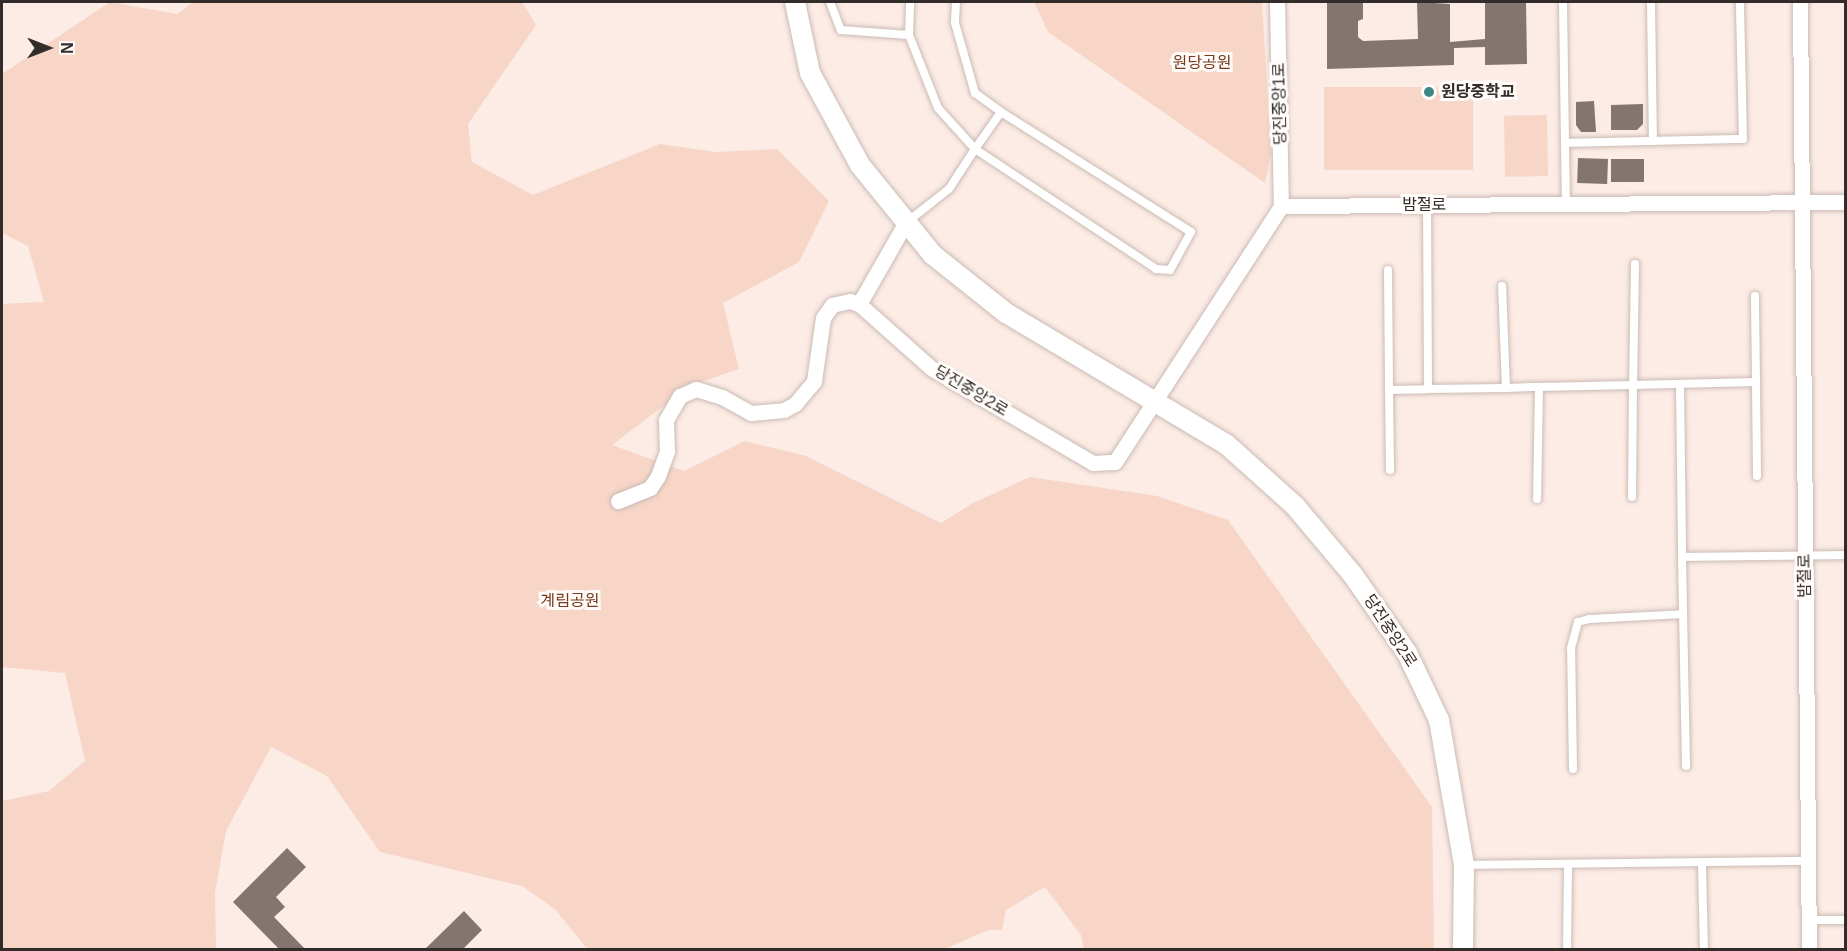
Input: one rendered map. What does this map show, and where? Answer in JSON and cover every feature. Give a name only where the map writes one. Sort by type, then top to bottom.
[{"type":"street","name":"당진중앙2로","points":[[795,2],[810,73],[860,165],[933,255],[1006,313],[1226,444],[1294,506],[1353,575],[1407,653],[1439,720],[1464,865],[1463,950]]},
{"type":"street","name":"당진중앙1로","points":[[1278,2],[1281,206]]},
{"type":"street","name":"밤절로","points":[[1800,2],[1809,950]]},
{"type":"street","points":[[1802,202],[1845,202]]},
{"type":"street","name":"밤절로","points":[[1281,206],[1802,202]]},
{"type":"street","points":[[1154,401],[1281,206]]},
{"type":"street","points":[[618,501],[650,488],[658,476],[667,451],[666,420],[680,396],[696,390],[722,397],[751,413],[784,411],[795,404],[814,381],[822,326],[832,305],[850,301],[859,304],[906,222]]},
{"type":"street","name":"당진중앙2로","points":[[859,304],[931,368],[1093,463],[1115,462],[1154,401]]},
{"type":"lane","points":[[830,2],[841,30],[909,35]]},
{"type":"lane","points":[[910,2],[909,35],[938,108],[975,149],[1156,269],[1170,270],[1191,232],[1001,112],[975,93],[955,23],[956,2]]},
{"type":"lane","points":[[1563,2],[1566,204]]},
{"type":"lane","points":[[1651,2],[1653,141]]},
{"type":"lane","points":[[1565,143],[1743,139],[1740,2]]},
{"type":"lane","points":[[906,222],[948,189],[1001,112]]},
{"type":"lane","points":[[1427,205],[1428,388]]},
{"type":"lane","points":[[1632,497],[1635,264]]},
{"type":"lane","points":[[1388,270],[1390,470]]},
{"type":"lane","points":[[1502,286],[1506,388]]},
{"type":"lane","points":[[1755,296],[1757,476]]},
{"type":"lane","points":[[1389,390],[1756,382]]},
{"type":"lane","points":[[1680,384],[1686,766]]},
{"type":"lane","points":[[1537,499],[1539,387]]},
{"type":"lane","points":[[1682,558],[1845,555]]},
{"type":"lane","points":[[1573,769],[1571,648],[1578,622],[1589,618],[1683,614]]},
{"type":"lane","points":[[1464,865],[1808,861]]},
{"type":"lane","points":[[1702,862],[1704,950]]},
{"type":"lane","points":[[1568,864],[1568,950]]},
{"type":"lane","points":[[1809,920],[1845,920]]},
{"type":"green space","name":"계림공원","points":[[110,2],[177,14],[193,2],[522,2],[536,25],[468,124],[472,162],[533,195],[660,144],[716,152],[777,149],[829,201],[799,262],[723,303],[739,369],[690,386],[612,445],[684,471],[745,441],[806,456],[941,523],[973,503],[1030,477],[1157,496],[1228,520],[1432,807],[1434,949],[1084,949],[1081,935],[1045,887],[1006,910],[1002,930],[988,930],[945,949],[587,949],[555,909],[522,886],[380,852],[327,776],[271,747],[226,831],[215,893],[216,949],[2,949],[2,801],[49,791],[85,761],[65,673],[2,667],[2,304],[44,302],[28,246],[2,233],[2,74]]},
{"type":"green space","name":"원당공원","points":[[1034,2],[1262,2],[1271,152],[1265,183],[1048,32]]},
{"type":"green space","points":[[1324,87],[1473,87],[1473,170],[1324,170]]},
{"type":"green space","points":[[1547,115],[1548,176],[1505,177],[1504,116]]},
{"type":"building","points":[[1327,2],[1363,2],[1363,19],[1358,21],[1358,37],[1363,41],[1418,39],[1417,2],[1450,4],[1450,42],[1485,39],[1485,2],[1526,2],[1527,64],[1485,65],[1485,47],[1454,48],[1454,65],[1327,69]]},
{"type":"building","points":[[1594,101],[1596,132],[1581,132],[1576,125],[1576,102]]},
{"type":"building","points":[[1643,104],[1643,124],[1637,130],[1611,130],[1611,105]]},
{"type":"building","points":[[1578,158],[1608,159],[1607,184],[1577,183]]},
{"type":"building","points":[[1611,159],[1644,159],[1644,182],[1611,182]]},
{"type":"building","points":[[287,848],[306,867],[276,897],[285,907],[274,917],[306,950],[280,950],[233,902]]},
{"type":"building","points":[[464,911],[482,930],[462,950],[424,950]]},
{"type":"place","name":"원당중학교","points":[[1429,92]]}]
